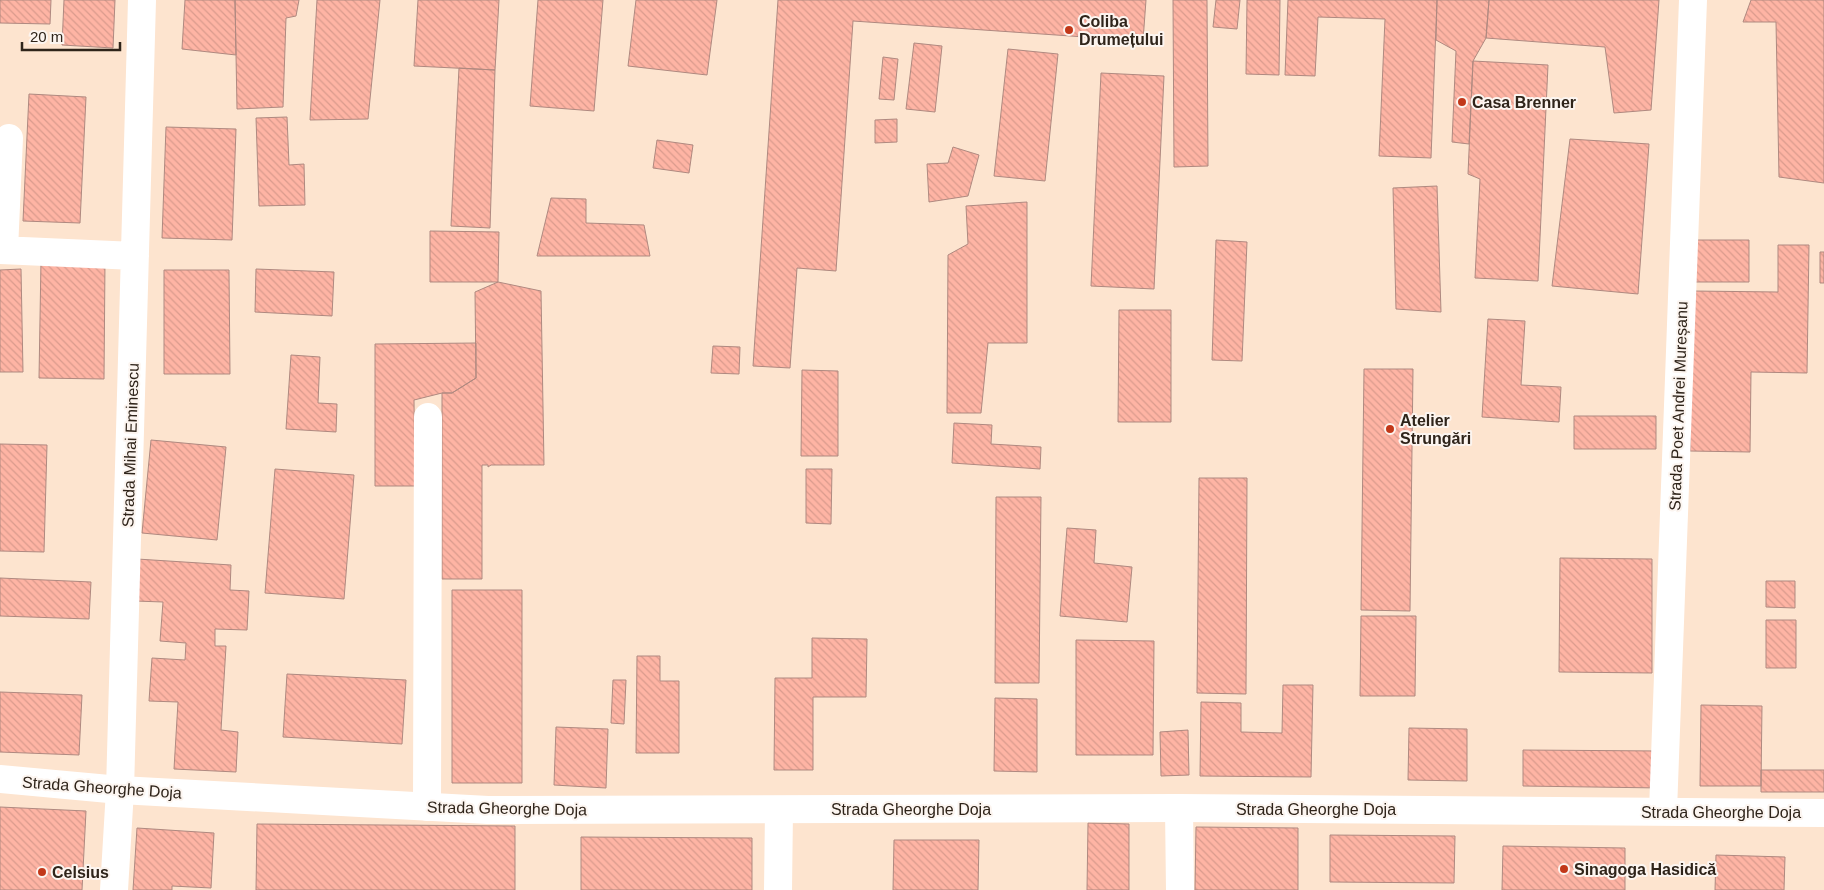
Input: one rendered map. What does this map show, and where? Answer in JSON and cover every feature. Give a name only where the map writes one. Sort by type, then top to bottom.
[{"type":"street","name":"Strada Mihai Eminescu","points":[[114,890],[120,790],[142,0]]},
{"type":"street","name":"Strada Poet Andrei Mureșanu","points":[[1664,811],[1694,0]]},
{"type":"street","points":[[9,138],[2,250],[135,256]]},
{"type":"street","points":[[427,807],[428,417]]},
{"type":"street","name":"Strada Gheorghe Doja","points":[[0,779],[120,790],[488,810],[1179,808],[1824,813]]},
{"type":"street","points":[[1179,808],[1180,890]]},
{"type":"street","points":[[778,890],[779,810]]},
{"type":"building","points":[[0,0],[51,0],[50,24],[0,23]]},
{"type":"building","points":[[64,0],[115,0],[113,48],[62,45]]},
{"type":"building","points":[[185,0],[235,0],[236,55],[182,49]]},
{"type":"building","points":[[235,0],[299,0],[296,16],[286,18],[283,107],[237,109]]},
{"type":"building","points":[[317,0],[380,0],[368,119],[310,120]]},
{"type":"building","points":[[418,0],[499,0],[495,70],[414,66]]},
{"type":"building","points":[[538,0],[603,0],[594,111],[530,106]]},
{"type":"building","points":[[636,0],[717,0],[707,75],[628,66]]},
{"type":"building","points":[[778,0],[1146,0],[1143,41],[853,21],[836,271],[797,268],[790,368],[753,366]]},
{"type":"building","points":[[1173,0],[1207,0],[1208,166],[1174,167]]},
{"type":"building","points":[[1216,0],[1240,0],[1237,29],[1213,27]]},
{"type":"building","points":[[1247,0],[1280,0],[1279,75],[1246,74]]},
{"type":"building","points":[[1288,0],[1437,0],[1431,158],[1379,156],[1385,19],[1318,17],[1315,76],[1285,75]]},
{"type":"building","name":"Casa Brenner","points":[[1437,0],[1489,0],[1486,38],[1473,61],[1469,144],[1452,142],[1456,51],[1436,40]]},
{"type":"building","points":[[1489,0],[1659,0],[1651,110],[1614,113],[1605,47],[1486,38]]},
{"type":"building","points":[[1751,0],[1824,0],[1824,183],[1779,177],[1776,22],[1743,22]]},
{"type":"building","points":[[914,43],[942,46],[935,112],[906,109]]},
{"type":"building","points":[[1008,49],[1058,54],[1045,181],[994,176]]},
{"type":"building","points":[[883,57],[898,59],[894,100],[879,99]]},
{"type":"building","points":[[1473,61],[1548,65],[1538,281],[1475,278],[1480,179],[1468,174]]},
{"type":"building","points":[[459,68],[495,70],[490,228],[451,226]]},
{"type":"building","points":[[1101,73],[1164,76],[1154,289],[1091,286]]},
{"type":"building","points":[[29,94],[86,97],[80,223],[23,221]]},
{"type":"building","points":[[287,117],[289,165],[304,164],[305,205],[259,206],[256,118]]},
{"type":"building","points":[[897,119],[897,142],[875,143],[875,120]]},
{"type":"building","points":[[166,127],[236,129],[232,240],[162,238]]},
{"type":"building","points":[[1570,139],[1649,144],[1638,294],[1552,286]]},
{"type":"building","points":[[657,140],[693,145],[689,173],[653,168]]},
{"type":"building","points":[[953,147],[979,155],[968,196],[929,202],[927,164],[948,163]]},
{"type":"building","points":[[1437,186],[1441,312],[1396,309],[1393,188]]},
{"type":"building","points":[[551,198],[586,199],[586,223],[644,225],[650,256],[537,256]]},
{"type":"building","points":[[1027,202],[1027,343],[988,343],[981,413],[947,413],[948,255],[968,244],[966,206]]},
{"type":"building","points":[[430,231],[499,232],[498,282],[430,282]]},
{"type":"building","points":[[1216,240],[1247,242],[1242,361],[1212,360]]},
{"type":"building","points":[[1695,240],[1749,240],[1749,282],[1695,282]]},
{"type":"building","points":[[1778,245],[1809,245],[1807,373],[1751,372],[1750,452],[1690,451],[1692,291],[1778,292]]},
{"type":"building","points":[[1820,252],[1824,252],[1824,283],[1820,283]]},
{"type":"building","points":[[41,260],[105,261],[104,379],[39,378]]},
{"type":"building","points":[[21,269],[23,372],[0,372],[0,270]]},
{"type":"building","points":[[256,269],[334,272],[332,316],[255,312]]},
{"type":"building","points":[[164,270],[229,270],[230,374],[164,374]]},
{"type":"building","points":[[498,282],[541,291],[544,465],[491,465],[488,467],[488,465],[482,465],[482,579],[442,579],[442,393],[452,393],[476,378],[475,292]]},
{"type":"building","points":[[1119,310],[1171,310],[1171,422],[1118,422]]},
{"type":"building","points":[[1488,319],[1525,321],[1521,385],[1561,387],[1559,422],[1482,417]]},
{"type":"building","points":[[476,343],[476,378],[452,393],[442,393],[414,400],[415,486],[375,486],[375,344]]},
{"type":"building","points":[[713,346],[740,347],[739,374],[711,373]]},
{"type":"building","points":[[291,355],[320,357],[318,403],[337,404],[336,432],[286,429]]},
{"type":"building","points":[[1364,369],[1413,369],[1410,611],[1361,610]]},
{"type":"building","points":[[802,370],[838,371],[838,456],[801,456]]},
{"type":"building","points":[[1574,416],[1656,416],[1656,449],[1574,449]]},
{"type":"building","points":[[954,423],[992,425],[991,444],[1041,447],[1040,469],[952,463]]},
{"type":"building","points":[[151,440],[226,447],[217,540],[142,533]]},
{"type":"building","points":[[0,444],[47,445],[44,552],[0,551]]},
{"type":"building","points":[[275,469],[354,475],[344,599],[265,593]]},
{"type":"building","points":[[806,469],[832,469],[831,524],[806,523]]},
{"type":"building","points":[[1199,478],[1247,478],[1246,694],[1197,693]]},
{"type":"building","points":[[996,497],[1041,497],[1039,683],[995,683]]},
{"type":"building","points":[[1067,528],[1096,530],[1094,563],[1132,567],[1127,622],[1060,616]]},
{"type":"building","points":[[1560,558],[1652,559],[1652,673],[1559,672]]},
{"type":"building","points":[[137,559],[231,565],[230,590],[249,591],[247,630],[215,629],[215,646],[226,646],[221,730],[238,732],[236,772],[174,769],[178,702],[149,701],[152,658],[185,660],[186,643],[160,641],[163,602],[135,601]]},
{"type":"building","points":[[0,578],[91,582],[89,619],[0,616]]},
{"type":"building","points":[[1766,581],[1795,581],[1795,608],[1766,607]]},
{"type":"building","points":[[452,590],[522,590],[522,783],[452,783]]},
{"type":"building","points":[[1361,616],[1416,616],[1415,696],[1360,696]]},
{"type":"building","points":[[1766,620],[1796,620],[1796,668],[1766,668]]},
{"type":"building","points":[[812,638],[867,639],[866,697],[813,697],[813,770],[774,770],[775,678],[812,678]]},
{"type":"building","points":[[1076,640],[1154,641],[1153,755],[1076,755]]},
{"type":"building","points":[[637,656],[660,656],[660,681],[679,681],[679,753],[636,753]]},
{"type":"building","points":[[287,674],[406,680],[402,744],[283,737]]},
{"type":"building","points":[[613,680],[626,680],[624,724],[611,723]]},
{"type":"building","points":[[1283,685],[1313,685],[1311,777],[1200,776],[1201,702],[1241,703],[1241,732],[1282,733]]},
{"type":"building","points":[[0,692],[82,695],[79,755],[0,752]]},
{"type":"building","points":[[995,698],[1037,699],[1037,772],[994,771]]},
{"type":"building","points":[[1701,705],[1762,706],[1761,786],[1700,786]]},
{"type":"building","points":[[556,727],[608,729],[606,788],[554,785]]},
{"type":"building","points":[[1409,728],[1467,729],[1467,781],[1408,780]]},
{"type":"building","points":[[1188,730],[1189,775],[1161,776],[1160,732]]},
{"type":"building","points":[[1523,750],[1661,751],[1661,788],[1523,786]]},
{"type":"building","points":[[1761,770],[1824,770],[1824,792],[1761,792]]},
{"type":"building","points":[[0,807],[86,811],[82,890],[0,890]]},
{"type":"building","points":[[1088,823],[1129,824],[1129,890],[1087,890]]},
{"type":"building","points":[[257,824],[515,826],[515,890],[256,890]]},
{"type":"building","points":[[1196,827],[1298,828],[1298,890],[1195,890]]},
{"type":"building","points":[[137,828],[214,833],[211,888],[172,886],[172,890],[133,890]]},
{"type":"building","points":[[1330,835],[1455,836],[1454,883],[1330,882]]},
{"type":"building","points":[[581,837],[752,838],[752,890],[581,890]]},
{"type":"building","points":[[894,840],[979,840],[978,890],[893,890]]},
{"type":"building","name":"Sinagoga Hasidică","points":[[1503,846],[1625,848],[1625,890],[1502,890]]},
{"type":"building","points":[[1716,855],[1785,857],[1784,890],[1715,890]]},
{"type":"place","name":"Coliba Drumețului","points":[[1069,30]]},
{"type":"place","name":"Casa Brenner","points":[[1462,102]]},
{"type":"place","name":"Atelier Strungări","points":[[1390,429]]},
{"type":"place","name":"Sinagoga Hasidică","points":[[1564,869]]},
{"type":"place","name":"Celsius","points":[[42,872]]}]
